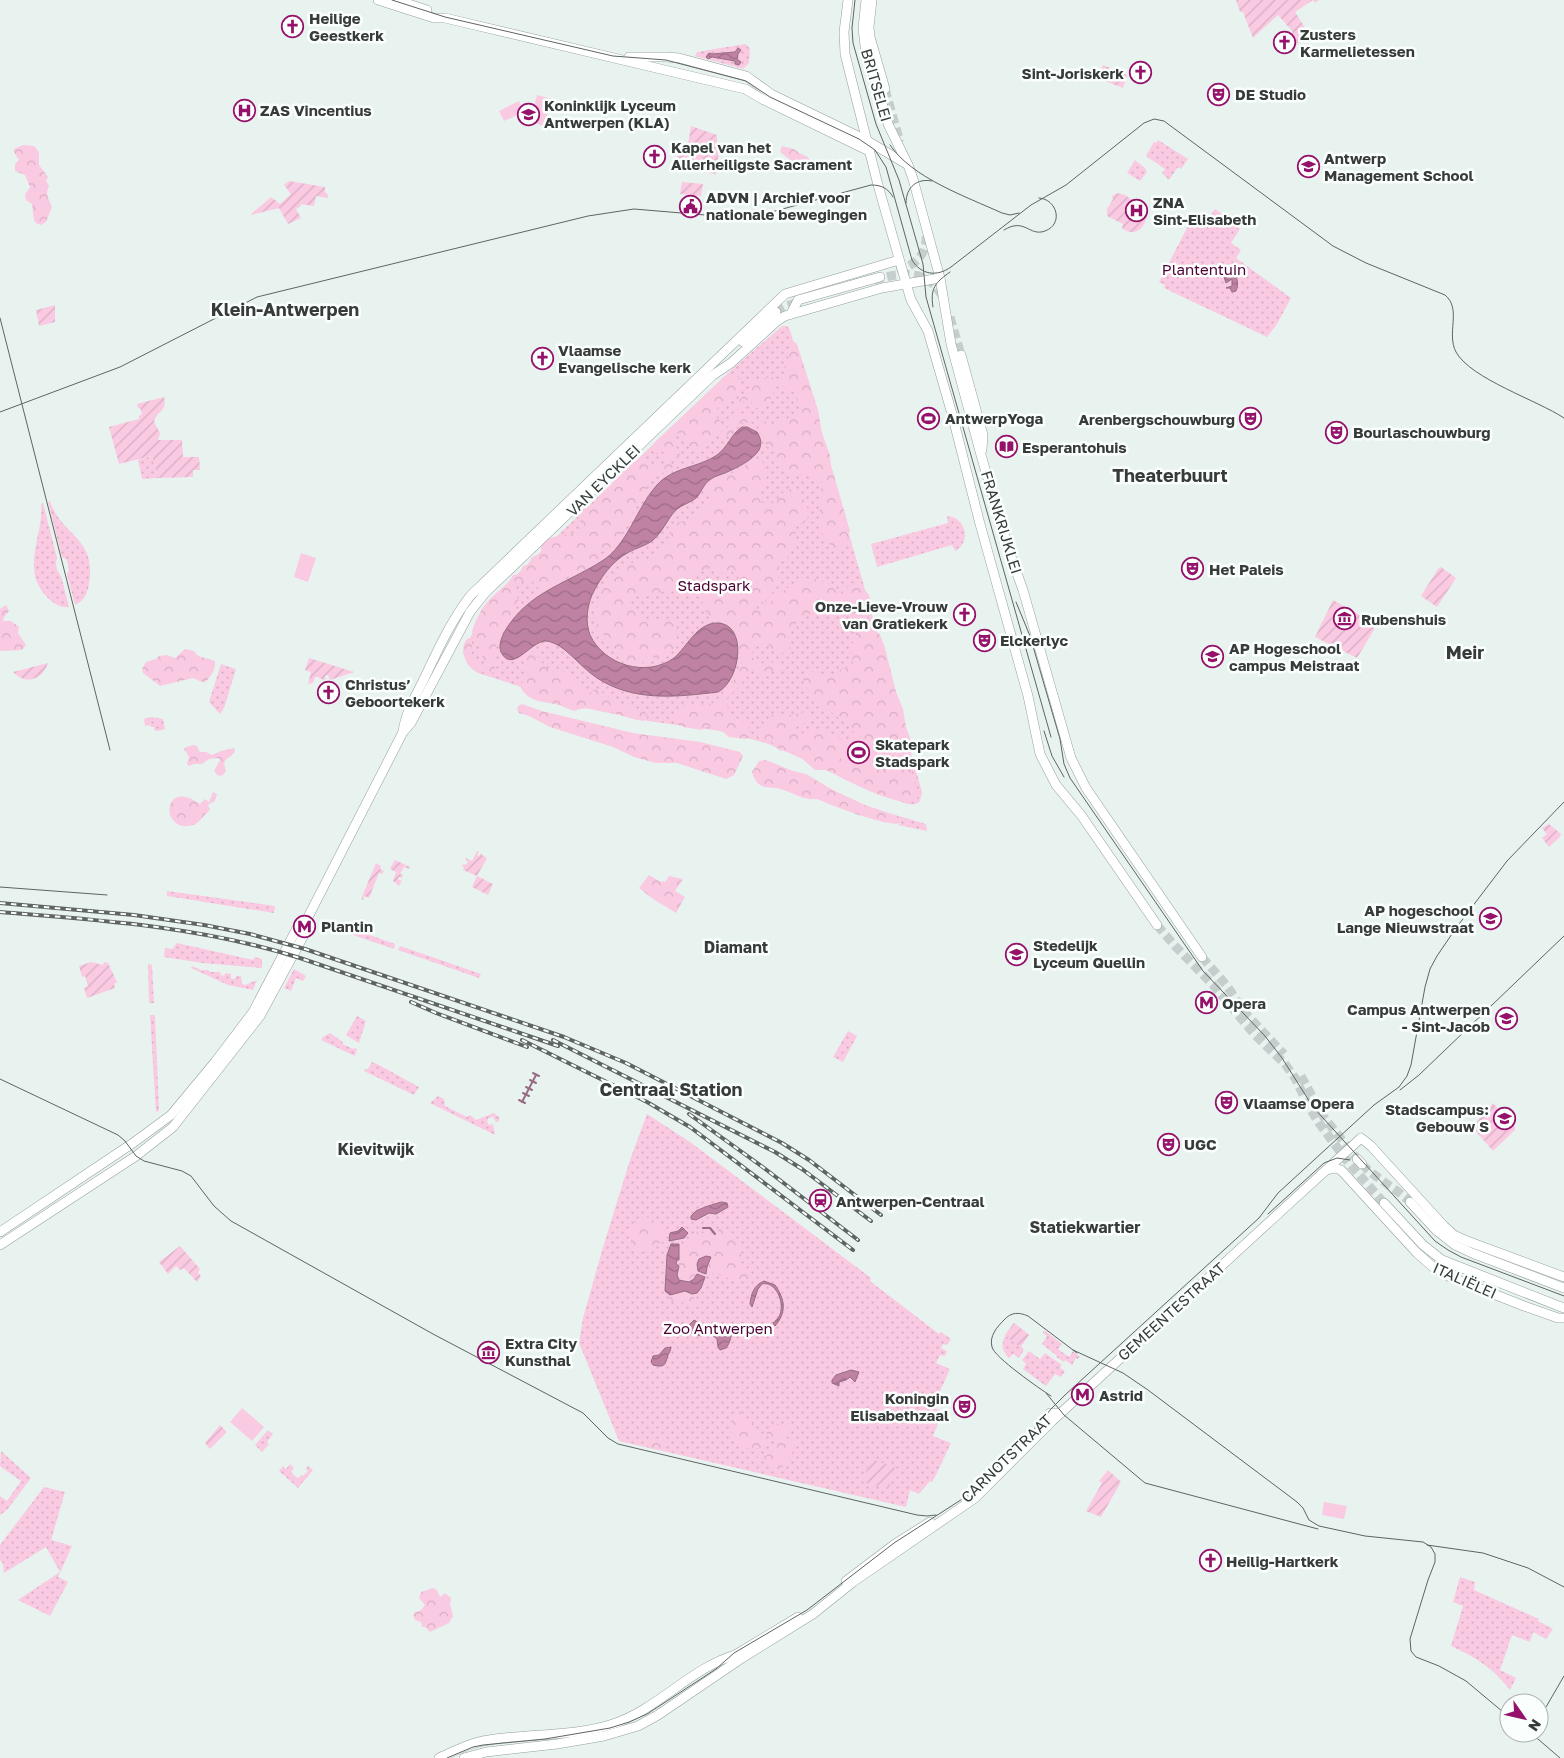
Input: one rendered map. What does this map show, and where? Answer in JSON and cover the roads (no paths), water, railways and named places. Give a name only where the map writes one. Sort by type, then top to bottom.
[{"type":"main road","points":[[378,0],[434,18],[445,18],[745,89],[869,151]]},
{"type":"main road","points":[[396,0],[436,13],[445,18]]},
{"type":"main road","name":"BRITSELEI","points":[[848,0],[844,32],[845,54],[866,140]]},
{"type":"main road","name":"BRITSELEI","points":[[866,0],[863,28],[865,46],[888,124],[908,165]]},
{"type":"main road","points":[[872,0],[869,27],[870,37],[884,89]]},
{"type":"main road","points":[[614,58],[673,57],[746,76],[771,94],[866,140],[908,165]]},
{"type":"main road","name":"FRANKRIJKLEI","points":[[866,140],[911,300],[928,331],[952,414],[980,524],[1028,696],[1040,754],[1056,785],[1079,812],[1157,925]]},
{"type":"main road","name":"FRANKRIJKLEI","points":[[908,165],[940,278],[951,344],[981,455],[1010,554],[1023,590],[1071,758],[1083,783],[1202,957]]},
{"type":"main road","name":"VAN EYCKLEI","points":[[430,676],[431,664],[460,609],[471,595],[785,294],[899,260]]},
{"type":"main road","points":[[793,311],[798,300],[880,276]]},
{"type":"main road","points":[[793,311],[874,290],[940,278]]},
{"type":"main road","name":"VAN EYCKLEI","points":[[430,676],[440,668],[470,612],[485,593],[713,375],[731,363],[777,321],[793,311]]},
{"type":"main road","name":"VAN EYCKLEI","points":[[706,368],[728,356],[776,312]]},
{"type":"main road","points":[[961,356],[983,434],[984,443],[981,455]]},
{"type":"main road","points":[[0,1232],[133,1143],[171,1115],[215,1062],[253,1012],[297,928],[305,923],[403,732],[411,723],[430,676]]},
{"type":"main road","points":[[0,1245],[134,1157],[173,1127],[265,1008],[306,931],[305,923]]},
{"type":"main road","name":"GEMEENTESTRAAT","points":[[1062,1413],[1361,1138],[1371,1146],[1454,1235],[1564,1277]]},
{"type":"main road","points":[[1342,1172],[1340,1163],[1343,1154]]},
{"type":"main road","points":[[1325,1171],[1334,1168],[1342,1172]]},
{"type":"main road","name":"ITALIËLEI","points":[[1342,1172],[1417,1253],[1433,1267],[1453,1278],[1558,1318],[1564,1318]]},
{"type":"main road","name":"ITALIËLEI","points":[[1410,1202],[1436,1230],[1450,1242],[1466,1251],[1564,1288]]},
{"type":"main road","name":"ITALIËLEI","points":[[1384,1203],[1427,1249],[1452,1265],[1564,1308]]},
{"type":"main road","points":[[1504,1285],[1542,1312]]},
{"type":"main road","name":"CARNOTSTRAAT","points":[[439,1758],[489,1739],[559,1734],[619,1722],[640,1712],[702,1672],[735,1655],[809,1610],[895,1544],[971,1496],[1034,1432],[1050,1413],[1062,1413]]},
{"type":"main road","name":"CARNOTSTRAAT","points":[[464,1758],[486,1752],[558,1744],[621,1732],[638,1726],[658,1715],[739,1660],[809,1617],[853,1582],[968,1504],[1062,1413]]},
{"type":"water","points":[[738,48],[741,50],[737,59],[741,62],[739,65],[735,64],[735,61],[712,57],[708,59],[706,57],[709,53],[735,52]]},
{"type":"water","points":[[1231,272],[1238,283],[1236,291],[1232,292],[1230,288],[1226,288],[1232,286],[1232,279],[1226,283],[1224,277]]},
{"type":"water","points":[[742,427],[747,427],[757,432],[761,446],[756,454],[744,464],[714,477],[705,485],[697,497],[675,511],[652,541],[629,552],[612,565],[592,595],[587,615],[590,635],[605,654],[615,661],[639,667],[663,664],[674,658],[698,631],[710,624],[727,625],[733,632],[737,642],[738,653],[732,676],[726,686],[718,692],[671,696],[656,696],[626,691],[611,686],[597,678],[563,648],[548,641],[533,646],[516,658],[510,660],[505,658],[500,650],[502,638],[514,618],[525,607],[536,598],[611,554],[625,536],[643,504],[663,479],[717,455]]},
{"type":"water","points":[[721,1202],[727,1203],[728,1207],[716,1214],[709,1213],[696,1220],[691,1219],[691,1216],[696,1211]]},
{"type":"water","points":[[682,1227],[688,1233],[684,1238],[669,1241],[670,1233],[678,1231]]},
{"type":"water","points":[[671,1244],[679,1244],[679,1260],[677,1260],[676,1264],[679,1266],[677,1275],[679,1280],[689,1282],[697,1274],[705,1277],[697,1293],[692,1294],[685,1291],[670,1295],[665,1291],[667,1255]]},
{"type":"water","points":[[706,1256],[711,1257],[706,1274],[698,1271],[697,1264],[699,1259]]},
{"type":"water","points":[[764,1281],[775,1285],[783,1300],[783,1311],[775,1326],[773,1323],[780,1316],[781,1312],[781,1300],[774,1288],[770,1285],[762,1284],[758,1289],[752,1307],[750,1304],[754,1290]]},
{"type":"water","points":[[694,1320],[704,1326],[714,1325],[720,1330],[724,1327],[730,1329],[731,1338],[726,1348],[720,1350],[717,1339],[711,1334],[702,1336],[692,1334],[689,1329],[690,1324]]},
{"type":"water","points":[[671,1347],[664,1365],[653,1365],[651,1362],[653,1356],[659,1355],[665,1348]]},
{"type":"water","points":[[851,1370],[859,1372],[855,1382],[850,1377],[839,1382],[839,1386],[832,1383],[836,1375]]},
{"type":"waterway","points":[[533,1073],[539,1076]]},
{"type":"waterway","points":[[522,1102],[536,1075]]},
{"type":"waterway","points":[[530,1080],[536,1083]]},
{"type":"waterway","points":[[526,1087],[532,1090]]},
{"type":"waterway","points":[[523,1093],[529,1096]]},
{"type":"waterway","points":[[519,1100],[525,1103]]},
{"type":"waterway","points":[[703,1228],[710,1228],[715,1234]]},
{"type":"tunnel","points":[[885,89],[900,142]]},
{"type":"tunnel","points":[[897,271],[915,262],[923,252],[926,232]]},
{"type":"tunnel","points":[[874,280],[894,275],[914,275],[931,282],[944,300]]},
{"type":"tunnel","points":[[776,312],[801,301]]},
{"type":"tunnel","points":[[950,317],[961,355]]},
{"type":"tunnel","points":[[1157,925],[1213,985],[1255,1035],[1285,1064],[1295,1078],[1319,1123],[1347,1161],[1384,1203]]},
{"type":"tunnel","points":[[1202,957],[1227,986],[1247,1015],[1284,1054]]},
{"type":"tunnel","points":[[1301,1076],[1323,1116],[1357,1159]]},
{"type":"tunnel","points":[[1362,1164],[1410,1202]]},
{"type":"tram line","points":[[392,0],[445,17],[613,56],[666,60],[746,81],[770,97],[859,139],[875,150],[886,167],[912,260],[920,269],[930,273],[940,272],[951,267],[1031,205],[1066,185],[1144,123],[1154,119],[1164,121],[1333,246],[1366,263],[1445,295],[1452,307],[1453,345],[1464,362],[1490,380],[1564,418]]},
{"type":"tram line","points":[[855,0],[852,28],[853,43],[876,124],[899,180],[923,264],[926,297],[1051,737]]},
{"type":"tram line","points":[[890,145],[912,167],[941,185],[1002,213],[1010,215],[1019,213]]},
{"type":"tram line","points":[[906,203],[908,192],[913,185],[917,182],[932,181]]},
{"type":"tram line","points":[[0,412],[120,367],[257,297],[588,216],[634,209],[741,218],[753,217],[871,185],[884,188],[893,197]]},
{"type":"tram line","points":[[1004,230],[1022,226],[1035,232],[1040,232],[1051,228],[1055,223],[1056,212],[1050,203],[1045,199],[1039,198]]},
{"type":"tram line","points":[[933,307],[933,290],[937,283],[950,272]]},
{"type":"tram line","points":[[0,318],[110,750]]},
{"type":"tram line","points":[[1016,602],[1030,636],[1060,739],[1064,764],[1070,778],[1203,971],[1265,1036],[1282,1058],[1313,1107],[1435,1241],[1461,1257],[1564,1296]]},
{"type":"tram line","points":[[1044,731],[1052,756],[1064,777]]},
{"type":"tram line","points":[[447,1758],[473,1747],[483,1745],[545,1739],[610,1728],[647,1714],[716,1669],[734,1653],[807,1610],[894,1543],[970,1494],[1033,1431],[1065,1395],[1259,1218],[1278,1193],[1374,1105],[1399,1087],[1407,1076],[1411,1065],[1425,987],[1430,969],[1437,956],[1507,861],[1564,802]]},
{"type":"tram line","points":[[0,887],[107,895]]},
{"type":"tram line","points":[[1400,1090],[1419,1075],[1564,936]]},
{"type":"tram line","points":[[0,1079],[118,1135],[136,1156],[144,1161],[182,1171],[191,1176],[214,1206],[231,1221],[433,1334],[583,1413],[608,1438],[618,1444],[917,1515],[936,1515]]},
{"type":"tram line","points":[[1268,1214],[1324,1163],[1337,1158],[1350,1160]]},
{"type":"tram line","points":[[1051,1396],[1018,1373],[995,1352],[991,1343],[994,1332],[1009,1315],[1021,1314],[1028,1316],[1077,1353]]},
{"type":"tram line","points":[[1073,1350],[1123,1373],[1148,1390],[1297,1502],[1303,1508],[1309,1520],[1319,1526],[1365,1536],[1423,1542],[1431,1547],[1435,1554],[1435,1562],[1410,1639],[1411,1651],[1416,1657],[1439,1666],[1466,1681],[1499,1709]]},
{"type":"tram line","points":[[1046,1393],[1064,1415],[1145,1483],[1318,1529]]},
{"type":"tram line","points":[[1427,1545],[1483,1553],[1528,1568],[1564,1587]]},
{"type":"tram line","points":[[1549,1702],[1564,1676]]},
{"type":"tram line","points":[[1543,1743],[1560,1758]]},
{"type":"railway","points":[[0,903],[134,915],[250,934],[305,949],[564,1037],[626,1063],[782,1143],[809,1160],[881,1215]]},
{"type":"railway","points":[[0,912],[152,926],[263,947],[558,1046]]},
{"type":"railway","points":[[411,1002],[527,1047]]},
{"type":"railway","points":[[522,1040],[647,1102],[690,1127],[853,1250]]},
{"type":"railway","points":[[553,1040],[775,1152],[802,1169],[871,1221]]},
{"type":"railway","points":[[689,1114],[764,1168],[858,1240]]},
{"type":"place","name":"Heilige Geestkerk","points":[[293,27]]},
{"type":"place","name":"Zusters Karmelietessen","points":[[1284,43]]},
{"type":"place","name":"Sint-Joriskerk","points":[[1140,73]]},
{"type":"place","name":"DE Studio","points":[[1219,94]]},
{"type":"place","name":"ZAS Vincentius","points":[[244,110]]},
{"type":"place","name":"Koninklijk Lyceum Antwerpen (KLA)","points":[[528,114]]},
{"type":"place","name":"Kapel van het Allerheiligste Sacrament","points":[[655,156]]},
{"type":"place","name":"Antwerp Management School","points":[[1308,167]]},
{"type":"place","name":"ADVN | Archief voor nationale bewegingen","points":[[690,206]]},
{"type":"place","name":"ZNA Sint-Elisabeth","points":[[1137,211]]},
{"type":"place","name":"Vlaamse Evangelische kerk","points":[[542,359]]},
{"type":"place","name":"AntwerpYoga","points":[[929,418]]},
{"type":"place","name":"Arenbergschouwburg","points":[[1251,419]]},
{"type":"place","name":"Bourlaschouwburg","points":[[1337,432]]},
{"type":"place","name":"Esperantohuis","points":[[1006,447]]},
{"type":"place","name":"Het Paleis","points":[[1193,569]]},
{"type":"place","name":"Onze-Lieve-Vrouw van Gratiekerk","points":[[964,615]]},
{"type":"place","name":"Rubenshuis","points":[[1345,619]]},
{"type":"place","name":"Elckerlyc","points":[[984,640]]},
{"type":"place","name":"AP Hogeschool campus Meistraat","points":[[1213,657]]},
{"type":"place","name":"Christus’ Geboortekerk","points":[[329,693]]},
{"type":"place","name":"Skatepark Stadspark","points":[[859,753]]},
{"type":"place","name":"AP hogeschool Lange Nieuwstraat","points":[[1490,919]]},
{"type":"place","name":"Plantin","points":[[305,926]]},
{"type":"place","name":"Stedelijk Lyceum Quellin","points":[[1017,954]]},
{"type":"place","name":"Opera","points":[[1206,1003]]},
{"type":"place","name":"Campus Antwerpen - Sint-Jacob","points":[[1506,1018]]},
{"type":"place","name":"Vlaamse Opera","points":[[1227,1103]]},
{"type":"place","name":"Stadscampus: Gebouw S","points":[[1505,1118]]},
{"type":"place","name":"UGC","points":[[1168,1144]]},
{"type":"place","name":"Antwerpen-Centraal","points":[[820,1201]]},
{"type":"place","name":"Extra City Kunsthal","points":[[489,1352]]},
{"type":"place","name":"Astrid","points":[[1083,1395]]},
{"type":"place","name":"Koningin Elisabethzaal","points":[[965,1407]]},
{"type":"place","name":"Heilig-Hartkerk","points":[[1210,1561]]},
{"type":"district","name":"Klein-Antwerpen","points":[[285,309]]},
{"type":"district","name":"Theaterbuurt","points":[[1170,475]]},
{"type":"district","name":"Meir","points":[[1465,652]]},
{"type":"district","name":"Diamant","points":[[736,947]]},
{"type":"district","name":"Centraal Station","points":[[671,1089]]},
{"type":"district","name":"Kievitwijk","points":[[376,1149]]},
{"type":"district","name":"Statiekwartier","points":[[1085,1227]]},
{"type":"park label","name":"Plantentuin","points":[[1204,269]]},
{"type":"park label","name":"Stadspark","points":[[714,585]]},
{"type":"park label","name":"Zoo Antwerpen","points":[[718,1328]]}]
